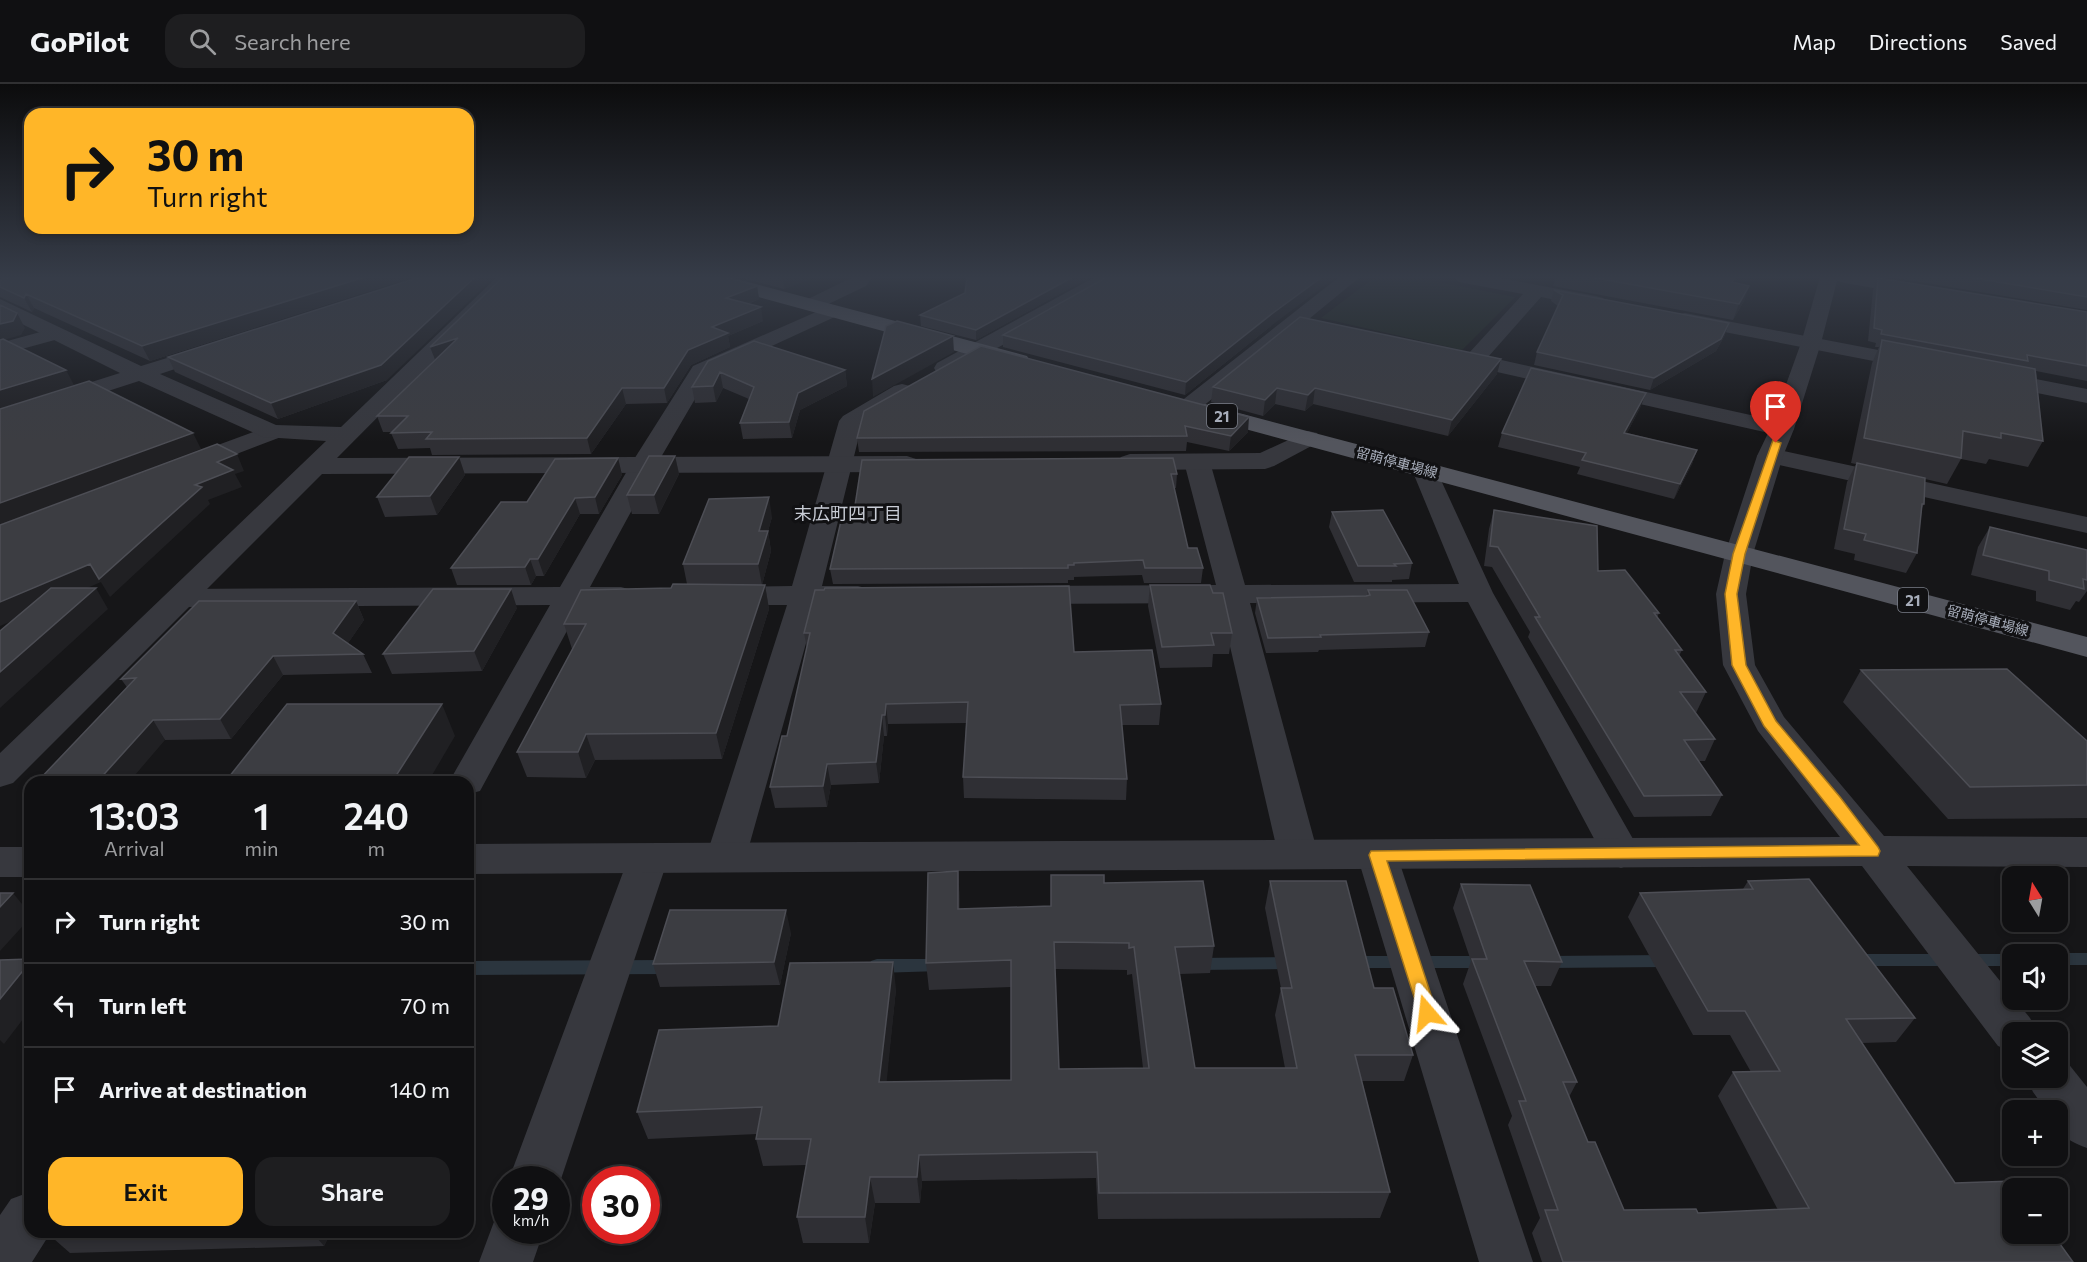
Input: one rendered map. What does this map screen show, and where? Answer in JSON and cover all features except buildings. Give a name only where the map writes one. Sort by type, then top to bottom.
[{"type":"main road","points":[[909,332],[1043,368]]},
{"type":"main road","name":"留萌停車場線","points":[[1177,404],[2087,647]]},
{"type":"street","points":[[51,332],[138,374],[272,432],[348,434]]},
{"type":"street","points":[[0,774],[452,332]]},
{"type":"street","points":[[470,776],[644,464],[701,371],[775,332]]},
{"type":"street","points":[[726,857],[805,595],[851,421],[1008,332]]},
{"type":"street","points":[[1177,404],[1283,332]]},
{"type":"street","points":[[1474,360],[1499,332]]},
{"type":"street","points":[[1752,332],[1937,367]]},
{"type":"street","points":[[1814,332],[1782,429],[1770,456],[1739,554],[1731,594],[1739,665],[1770,723],[1834,801],[2006,1022]]},
{"type":"street","points":[[0,349],[55,334]]},
{"type":"street","points":[[0,418],[228,345]]},
{"type":"street","points":[[1439,353],[1782,429]]},
{"type":"street","points":[[1972,374],[2087,396]]},
{"type":"street","points":[[163,474],[272,432]]},
{"type":"street","points":[[1101,463],[1265,461],[1308,438]]},
{"type":"street","points":[[1770,456],[2087,525]]},
{"type":"street","points":[[1197,462],[1233,594],[1298,854]]},
{"type":"street","points":[[315,466],[934,464]]},
{"type":"street","points":[[1425,470],[1478,593],[1621,853]]},
{"type":"street","points":[[995,595],[1478,593]]},
{"type":"street","points":[[699,596],[888,595]]},
{"type":"street","points":[[181,598],[652,596]]},
{"type":"street","points":[[474,859],[648,860],[726,857],[1872,851],[2087,852]]},
{"type":"street","points":[[1377,855],[1506,1262]]},
{"type":"street","points":[[540,1166],[648,860]]},
{"type":"street","points":[[0,862],[24,862]]},
{"type":"street","points":[[2058,1088],[2087,1125]]},
{"type":"street","points":[[0,1261],[24,1227]]},
{"type":"street","points":[[506,1262],[512,1244]]},
{"type":"shaded area","points":[[1383,332],[1480,332],[1462,350]]},
{"type":"waterway","points":[[2068,959],[2087,959]]},
{"type":"waterway","points":[[1855,960],[1949,960]]},
{"type":"waterway","points":[[1966,960],[2002,960]]},
{"type":"waterway","points":[[1546,962],[1667,961]]},
{"type":"waterway","points":[[1351,962],[1487,962]]},
{"type":"waterway","points":[[1195,964],[1292,963]]},
{"type":"waterway","points":[[877,966],[941,965]]},
{"type":"waterway","points":[[474,968],[668,967]]},
{"type":"district","name":"末広町四丁目","points":[[848,513]]},
{"type":"route","points":[[1427,1013],[1377,855],[1872,851],[1770,723],[1739,665],[1731,594],[1739,554],[1776,443]]}]
